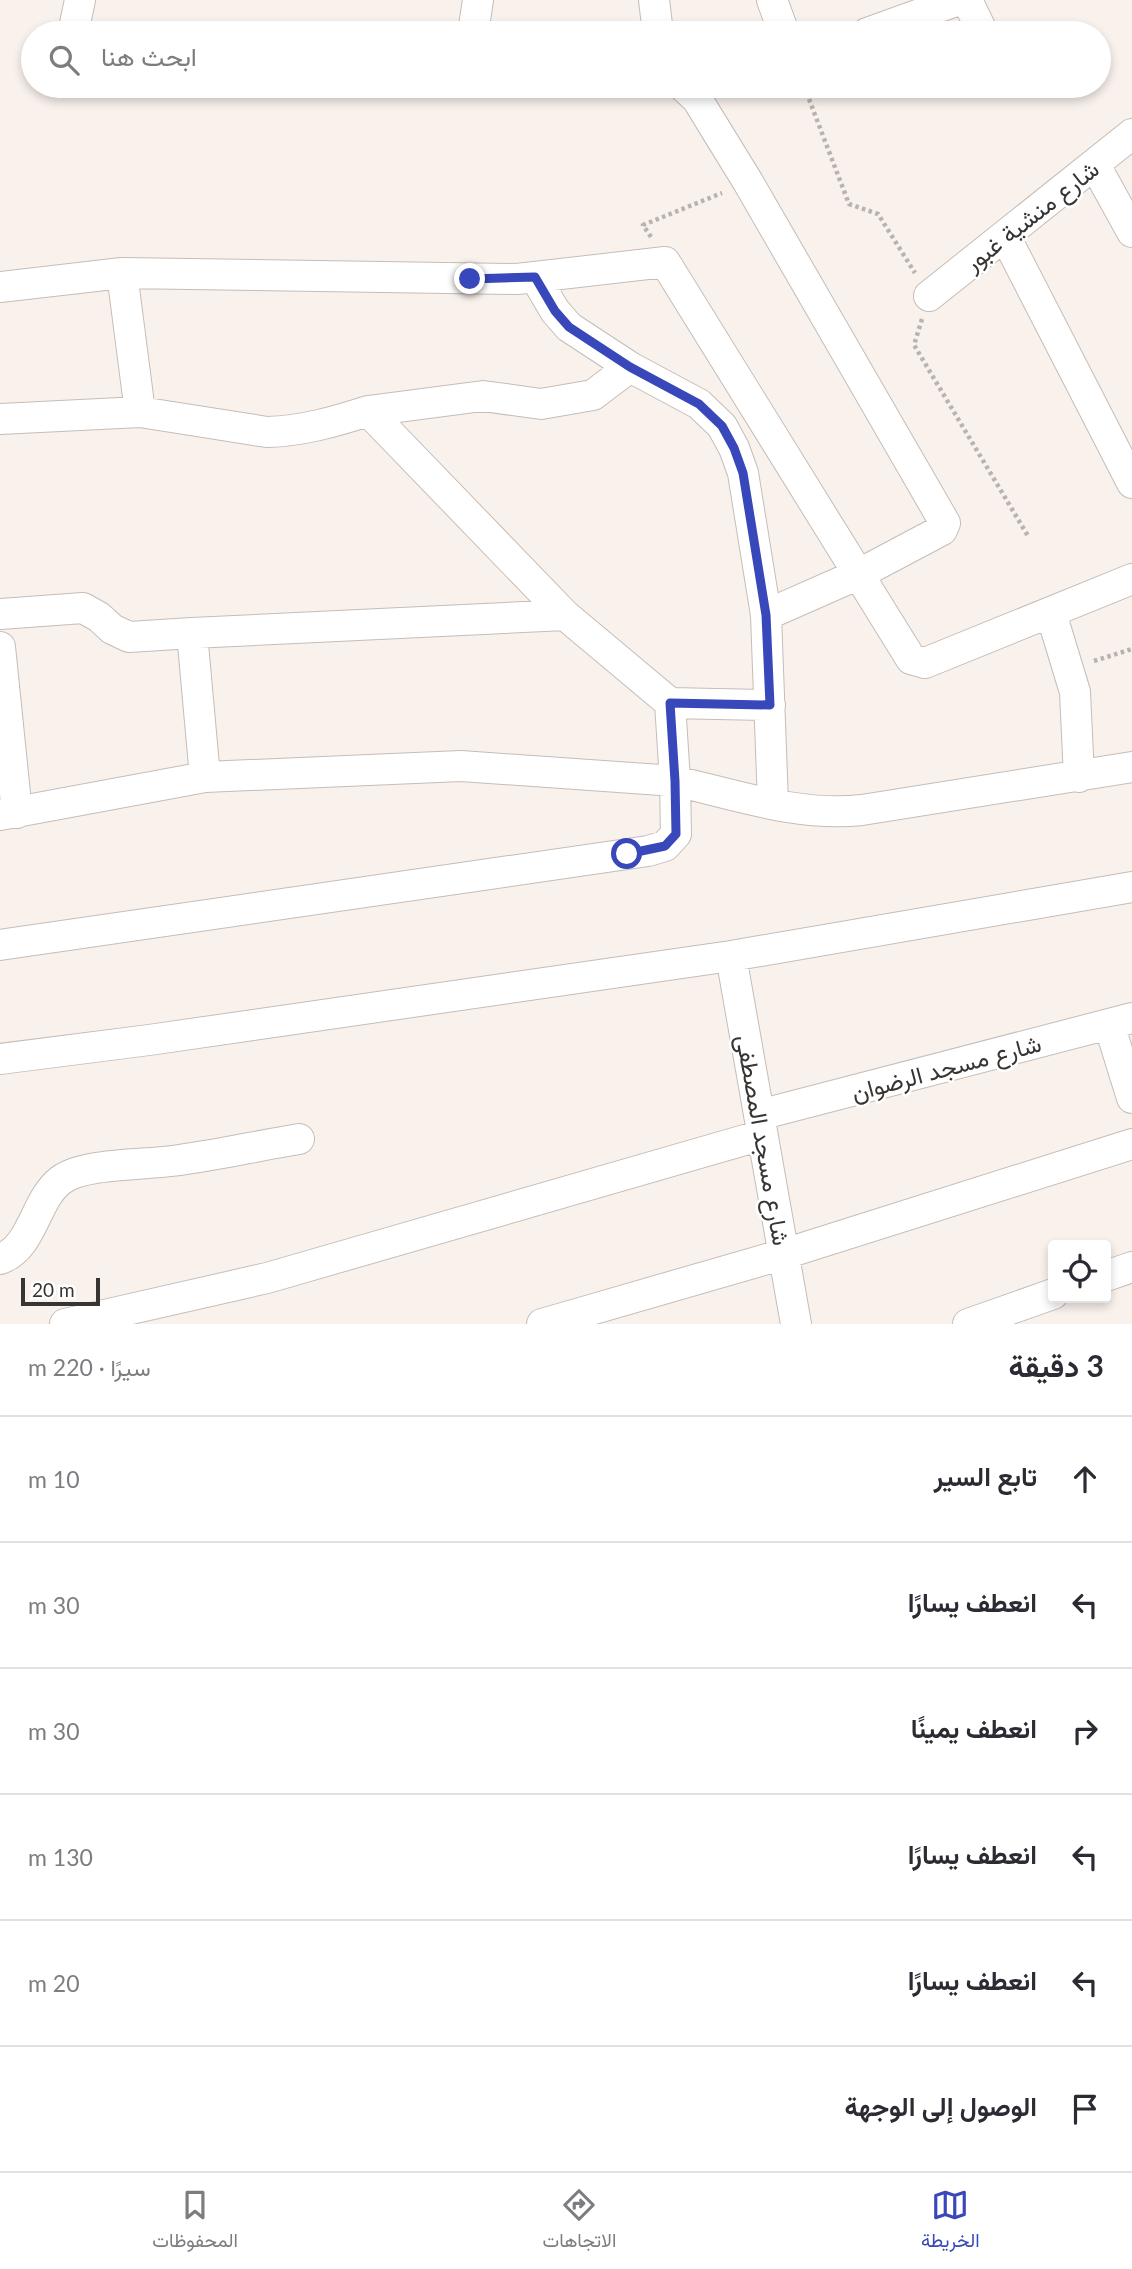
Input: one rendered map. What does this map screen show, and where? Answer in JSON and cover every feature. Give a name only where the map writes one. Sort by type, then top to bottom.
[{"type":"street","points":[[76,21],[80,0]]},
{"type":"street","points":[[475,21],[478,0]]},
{"type":"street","points":[[654,0],[657,21]]},
{"type":"street","points":[[772,0],[780,21]]},
{"type":"street","points":[[900,21],[959,0]]},
{"type":"street","points":[[967,0],[977,21]]},
{"type":"street","points":[[696,98],[748,182],[945,523],[942,530],[859,574],[766,615]]},
{"type":"street","name":"شارع منشية غبور","points":[[929,296],[1132,134]]},
{"type":"street","points":[[1095,165],[1132,232]]},
{"type":"street","points":[[1005,236],[1132,482]]},
{"type":"street","points":[[0,287],[122,273],[470,279],[535,277],[665,262],[911,659],[925,663],[1132,579]]},
{"type":"street","points":[[122,273],[140,412]]},
{"type":"street","points":[[535,277],[555,311],[569,327],[630,367],[699,404],[722,426],[728,437],[743,473],[766,615],[773,804]]},
{"type":"street","points":[[0,419],[140,412],[267,432],[306,429],[368,411],[483,396],[499,396],[530,404],[593,395],[630,367]]},
{"type":"street","points":[[368,411],[565,615],[670,703],[770,705]]},
{"type":"street","points":[[0,614],[83,608],[112,629],[129,636],[565,615]]},
{"type":"street","points":[[1051,612],[1075,692],[1079,777]]},
{"type":"street","points":[[192,633],[205,777]]},
{"type":"street","points":[[0,647],[9,814],[205,777],[461,766],[675,781],[773,804],[839,812],[1132,767]]},
{"type":"street","points":[[0,945],[649,851],[665,846],[676,834],[670,703]]},
{"type":"street","points":[[0,1059],[731,956],[1132,887]]},
{"type":"street","name":"شارع مسجد المصطفى","points":[[731,956],[796,1324]]},
{"type":"street","points":[[1120,1021],[1132,1098]]},
{"type":"street","name":"شارع مسجد الرضوان","points":[[65,1324],[267,1278],[761,1125],[1120,1021]]},
{"type":"street","points":[[0,1259],[19,1246],[50,1191],[62,1179],[81,1170],[173,1161],[299,1139]]},
{"type":"street","points":[[542,1324],[783,1254],[1132,1144]]},
{"type":"street","points":[[1111,1274],[1132,1267]]},
{"type":"street","points":[[968,1324],[1048,1296]]},
{"type":"path","points":[[809,98],[849,204],[878,214],[929,296],[914,345],[1028,536]]},
{"type":"path","points":[[665,262],[643,225],[748,182]]},
{"type":"path","points":[[1070,669],[1132,649]]},
{"type":"route","points":[[470,279],[535,277],[555,311],[569,327],[630,367],[699,404],[722,426],[743,473],[766,615],[770,705],[670,703],[676,834],[665,846],[627,854]]}]
